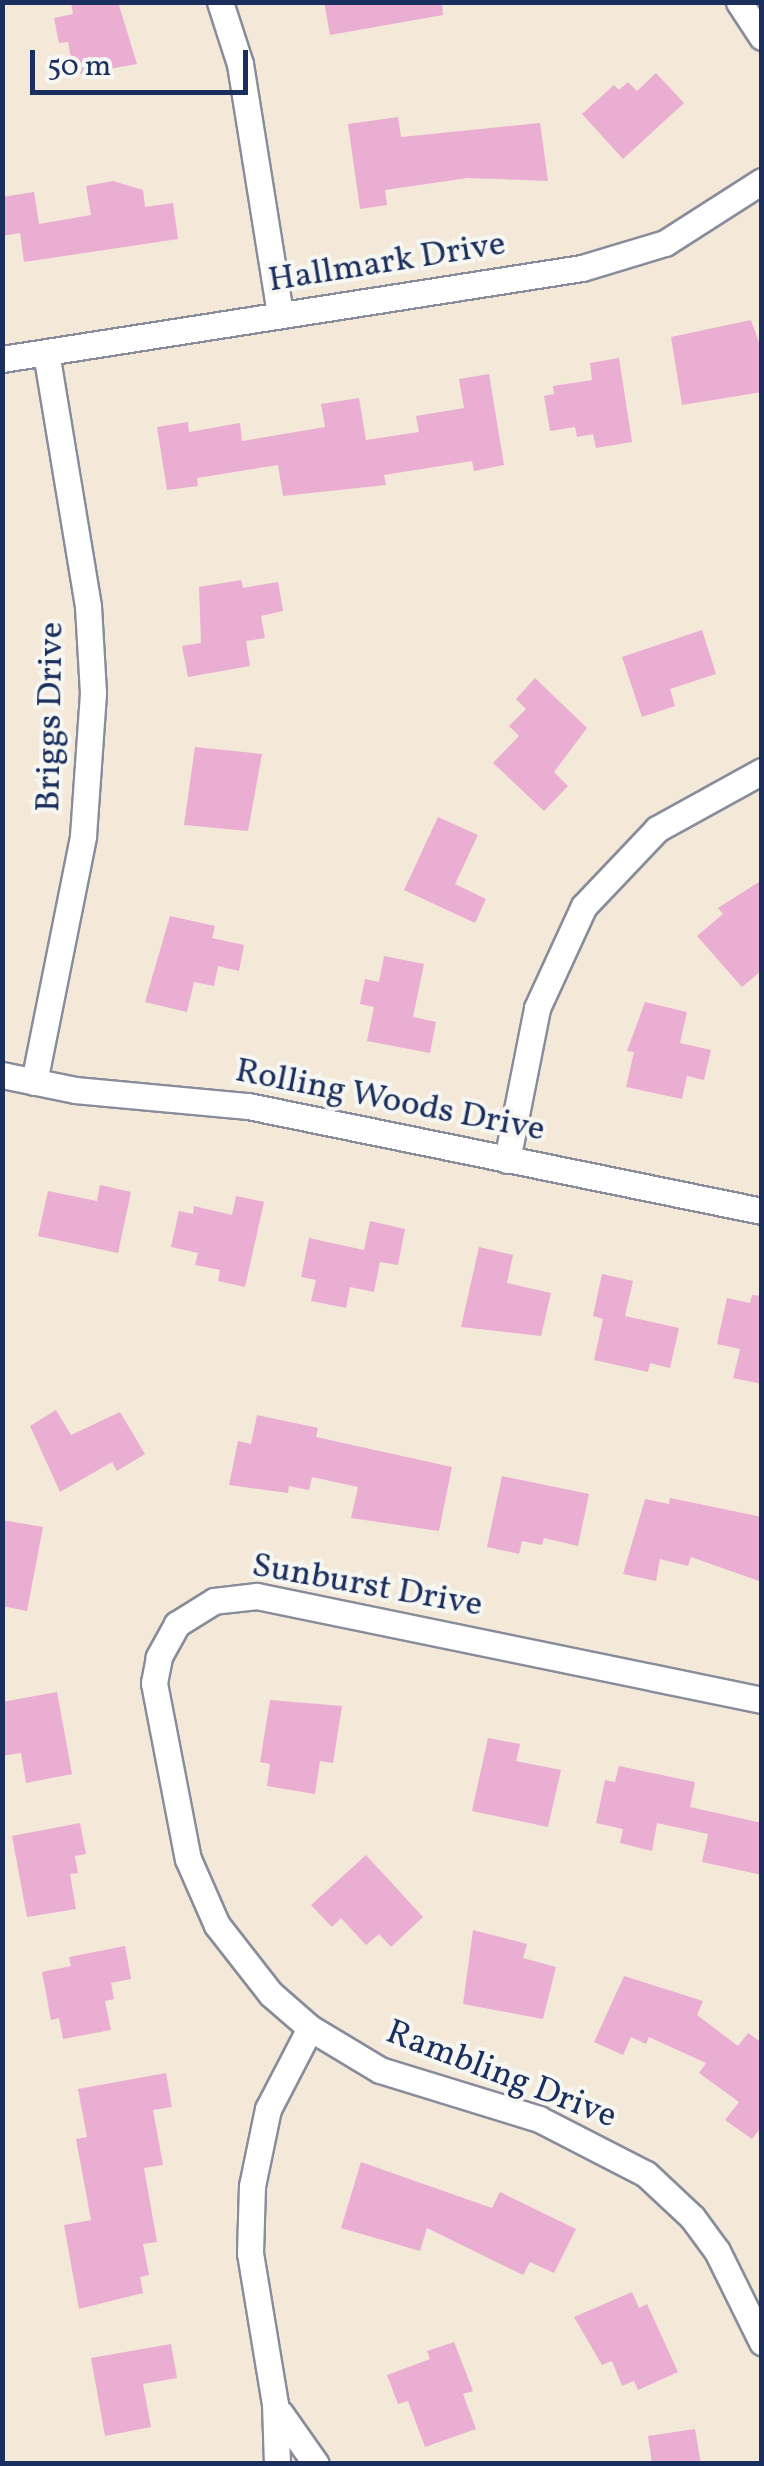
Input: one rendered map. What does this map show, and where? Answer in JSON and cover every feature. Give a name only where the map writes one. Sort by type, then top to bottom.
[{"type":"street","points":[[220,2],[240,64],[280,315]]},
{"type":"street","points":[[738,2],[762,38]]},
{"type":"street","name":"Hallmark Drive","points":[[2,359],[626,257],[704,222],[762,181]]},
{"type":"street","name":"Briggs Drive","points":[[34,1082],[83,836],[93,693],[88,606],[46,352]]},
{"type":"street","points":[[506,1160],[537,1008],[584,906],[657,829],[762,771]]},
{"type":"street","name":"Rolling Woods Drive","points":[[2,1075],[248,1106],[762,1211]]},
{"type":"street","name":"Sunburst Drive","points":[[310,2028],[272,1994],[217,1925],[178,1828],[154,1683],[166,1640],[194,1610],[258,1596],[762,1700]]},
{"type":"street","points":[[277,2464],[275,2404],[250,2253],[252,2186],[268,2109],[310,2028]]},
{"type":"street","name":"Rambling Drive","points":[[310,2028],[380,2070],[540,2119],[646,2174],[692,2216],[717,2251],[762,2342]]},
{"type":"street","points":[[275,2404],[316,2464]]},
{"type":"building","points":[[71,2],[118,2],[137,64],[74,75],[68,42],[59,43],[54,18],[73,14]]},
{"type":"building","points":[[324,2],[442,2],[443,15],[330,35]]},
{"type":"building","points":[[656,73],[684,103],[623,159],[582,114],[614,85],[619,90],[628,82],[637,91]]},
{"type":"building","points":[[398,117],[401,137],[540,123],[548,181],[468,178],[385,190],[387,205],[360,209],[348,124]]},
{"type":"building","points":[[113,181],[143,190],[145,207],[173,203],[178,239],[24,262],[20,233],[2,236],[2,197],[34,192],[39,224],[91,215],[86,186]]},
{"type":"building","points":[[751,320],[762,351],[762,392],[682,405],[671,337]]},
{"type":"building","points":[[619,358],[632,442],[596,448],[593,434],[577,437],[575,427],[550,431],[544,396],[554,394],[553,386],[592,380],[590,363]]},
{"type":"building","points":[[489,374],[504,465],[474,471],[472,461],[384,475],[386,485],[283,496],[278,465],[197,478],[198,486],[167,490],[157,427],[188,422],[189,432],[240,423],[242,441],[325,427],[321,404],[359,398],[366,440],[419,432],[416,416],[464,408],[459,379]]},
{"type":"building","points":[[241,580],[243,588],[278,582],[283,611],[261,616],[265,638],[246,641],[250,666],[188,677],[182,646],[201,643],[199,587]]},
{"type":"building","points":[[702,630],[716,674],[670,689],[675,706],[642,717],[622,657]]},
{"type":"building","points":[[535,678],[587,728],[554,772],[568,786],[544,811],[493,763],[519,736],[509,726],[526,709],[516,699]]},
{"type":"building","points":[[195,747],[262,754],[248,831],[184,825]]},
{"type":"building","points":[[438,817],[478,835],[455,884],[486,899],[475,923],[404,890]]},
{"type":"building","points":[[762,880],[762,970],[742,987],[697,936],[723,914],[718,908]]},
{"type":"building","points":[[170,916],[215,926],[212,938],[244,945],[239,971],[218,966],[214,986],[194,982],[187,1012],[145,1002]]},
{"type":"building","points":[[384,956],[424,964],[413,1017],[436,1022],[430,1053],[367,1041],[374,1007],[360,1004],[365,979],[379,982]]},
{"type":"building","points":[[645,1002],[687,1012],[680,1043],[711,1050],[704,1080],[687,1076],[682,1099],[626,1087],[634,1052],[627,1051]]},
{"type":"building","points":[[100,1185],[131,1192],[118,1253],[38,1236],[48,1191],[97,1201]]},
{"type":"building","points":[[236,1196],[264,1202],[245,1287],[218,1281],[220,1270],[195,1265],[198,1253],[171,1247],[179,1211],[193,1214],[194,1206],[232,1215]]},
{"type":"building","points":[[370,1221],[405,1229],[398,1265],[380,1262],[374,1292],[350,1287],[346,1308],[311,1301],[316,1280],[301,1277],[309,1238],[364,1250]]},
{"type":"building","points":[[479,1247],[513,1255],[507,1283],[551,1293],[541,1336],[461,1327]]},
{"type":"building","points":[[602,1274],[633,1281],[625,1316],[679,1328],[670,1368],[650,1363],[648,1372],[594,1360],[603,1319],[593,1316]]},
{"type":"building","points":[[752,1295],[762,1296],[762,1384],[733,1378],[740,1349],[717,1344],[727,1298],[750,1303]]},
{"type":"building","points":[[56,1410],[71,1435],[120,1412],[145,1454],[117,1471],[112,1462],[60,1492],[30,1426]]},
{"type":"building","points":[[257,1415],[318,1428],[316,1437],[452,1467],[439,1531],[351,1518],[358,1487],[312,1477],[309,1490],[289,1486],[288,1493],[229,1485],[238,1441],[251,1444]]},
{"type":"building","points":[[502,1476],[589,1494],[578,1546],[544,1538],[542,1545],[522,1541],[519,1554],[487,1547]]},
{"type":"building","points":[[670,1498],[762,1517],[762,1582],[691,1557],[688,1566],[660,1559],[656,1581],[623,1574],[645,1499],[669,1504]]},
{"type":"building","points":[[2,1520],[43,1527],[27,1611],[2,1606]]},
{"type":"building","points":[[57,1692],[72,1774],[26,1783],[21,1753],[2,1756],[2,1702]]},
{"type":"building","points":[[270,1700],[342,1706],[333,1763],[320,1761],[315,1794],[267,1786],[270,1764],[260,1762]]},
{"type":"building","points":[[488,1738],[520,1744],[516,1761],[561,1770],[548,1827],[472,1811]]},
{"type":"building","points":[[619,1766],[695,1782],[690,1807],[762,1823],[762,1875],[702,1862],[708,1834],[657,1823],[652,1851],[620,1843],[623,1829],[596,1823],[605,1780],[615,1782]]},
{"type":"building","points":[[80,1823],[86,1854],[75,1856],[78,1873],[70,1874],[76,1909],[27,1917],[12,1836]]},
{"type":"building","points":[[366,1855],[423,1917],[391,1947],[379,1934],[366,1945],[341,1918],[332,1927],[311,1905]]},
{"type":"building","points":[[473,1930],[527,1944],[523,1958],[556,1967],[543,2019],[463,2004]]},
{"type":"building","points":[[125,1946],[131,1979],[111,1983],[114,1999],[105,2001],[111,2030],[63,2039],[59,2018],[51,2020],[42,1972],[71,1966],[69,1957]]},
{"type":"building","points":[[624,1976],[703,2001],[697,2015],[738,2046],[748,2033],[762,2043],[762,2126],[752,2139],[725,2120],[739,2102],[699,2073],[706,2063],[649,2037],[646,2044],[631,2037],[623,2055],[594,2042]]},
{"type":"building","points":[[166,2073],[172,2107],[153,2110],[163,2165],[144,2168],[157,2242],[143,2244],[149,2275],[140,2277],[143,2293],[79,2309],[64,2225],[91,2220],[76,2139],[87,2137],[78,2089]]},
{"type":"building","points":[[361,2162],[492,2208],[500,2192],[576,2229],[554,2273],[530,2262],[523,2275],[427,2228],[420,2251],[341,2228]]},
{"type":"building","points":[[632,2292],[639,2308],[647,2304],[678,2372],[638,2390],[634,2381],[622,2386],[612,2361],[602,2365],[574,2317]]},
{"type":"building","points":[[454,2342],[473,2391],[463,2394],[476,2429],[425,2447],[408,2401],[398,2404],[387,2375],[430,2359],[427,2351]]},
{"type":"building","points":[[171,2344],[177,2378],[143,2384],[151,2427],[105,2436],[91,2358]]},
{"type":"building","points":[[695,2429],[701,2464],[652,2464],[648,2436]]}]
